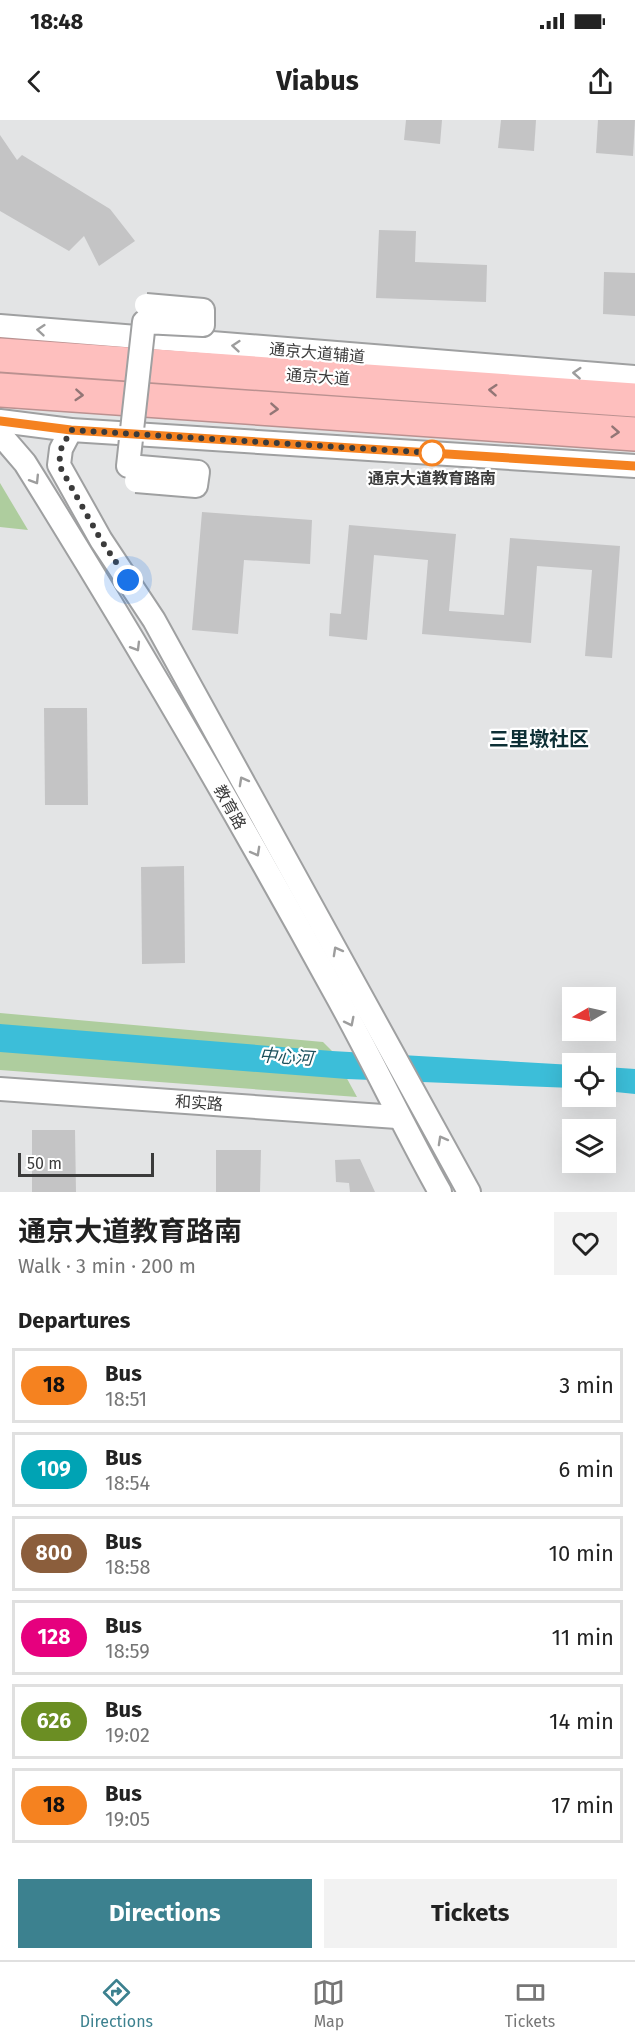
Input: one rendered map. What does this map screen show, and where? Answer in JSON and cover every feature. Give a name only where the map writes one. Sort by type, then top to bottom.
[{"type":"highway","name":"通京大道","points":[[0,355],[635,400]]},
{"type":"highway","points":[[0,390],[635,434]]},
{"type":"street","points":[[136,481],[196,486],[198,472],[128,466],[144,322],[202,325],[203,310],[146,305]]},
{"type":"street","name":"通京大道辅道","points":[[0,326],[635,377]]},
{"type":"street","points":[[0,421],[71,430],[635,466]]},
{"type":"street","name":"教育路","points":[[71,430],[61,449],[59,465],[101,540],[154,620],[469,1192]]},
{"type":"street","name":"教育路","points":[[0,434],[30,472],[200,752],[336,994],[398,1117],[440,1192]]},
{"type":"street","name":"和实路","points":[[0,1089],[398,1117]]},
{"type":"green space","points":[[0,483],[28,530],[0,527]]},
{"type":"green space","points":[[0,1013],[323,1042],[332,1051],[357,1097],[0,1070]]},
{"type":"water","name":"中心河","points":[[0,1024],[332,1051],[562,1064],[562,1088],[347,1079],[0,1052]]},
{"type":"water","points":[[616,1068],[635,1069],[635,1094],[616,1092]]},
{"type":"building","points":[[406,120],[442,120],[440,144],[404,140]]},
{"type":"building","points":[[501,120],[536,120],[534,151],[498,148]]},
{"type":"building","points":[[598,120],[635,120],[633,156],[596,153]]},
{"type":"building","points":[[0,135],[17,160],[22,155],[110,209],[135,241],[99,266],[84,236],[69,251],[0,211]]},
{"type":"building","points":[[379,230],[416,231],[415,262],[487,265],[486,302],[376,298]]},
{"type":"building","points":[[604,272],[635,273],[635,316],[603,314]]},
{"type":"building","points":[[202,512],[312,520],[310,564],[244,560],[238,634],[192,630]]},
{"type":"building","points":[[349,525],[456,534],[449,611],[504,615],[510,538],[620,546],[612,658],[585,656],[592,570],[537,566],[531,643],[422,634],[428,560],[374,555],[367,640],[329,636],[330,613],[341,614]]},
{"type":"building","points":[[44,708],[87,708],[88,805],[45,805]]},
{"type":"building","points":[[184,866],[185,963],[142,964],[141,867]]},
{"type":"building","points":[[32,1130],[75,1130],[76,1192],[32,1192]]},
{"type":"building","points":[[216,1150],[261,1150],[260,1192],[216,1192]]},
{"type":"building","points":[[360,1159],[375,1192],[350,1192],[349,1183],[336,1182],[335,1160]]},
{"type":"bus line","name":"18","points":[[0,421],[71,430],[635,466]]},
{"type":"place","name":"通京大道教育路南","points":[[432,453]]},
{"type":"district","name":"三里墩社区","points":[[539,739]]},
{"type":"route","points":[[128,580],[101,540],[59,465],[61,449],[71,430],[432,453]]}]
